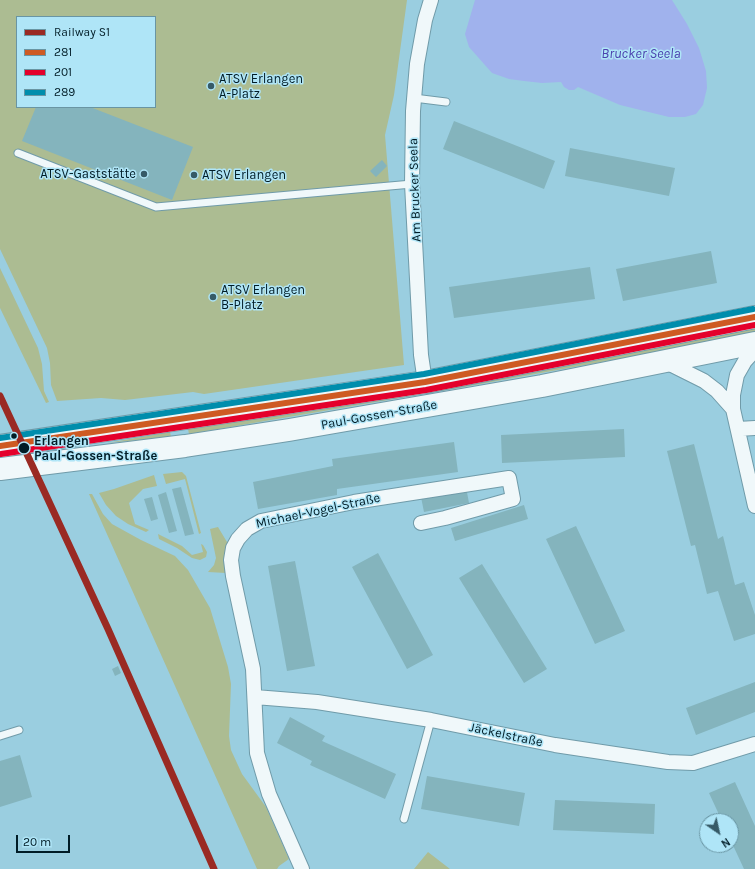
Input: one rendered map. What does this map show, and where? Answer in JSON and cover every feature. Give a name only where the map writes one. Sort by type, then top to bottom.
[{"type":"main road","name":"Paul-Gossen-Straße","points":[[0,446],[425,382],[755,316]]},
{"type":"main road","name":"Paul-Gossen-Straße","points":[[0,469],[185,446],[289,430],[542,386],[755,343]]},
{"type":"street","name":"Am Brucker Seela","points":[[425,382],[421,355],[412,184],[414,98],[417,64],[431,0]]},
{"type":"street","points":[[755,350],[745,361],[737,375],[733,395],[733,409],[755,506]]},
{"type":"street","points":[[664,362],[704,381],[717,391],[733,409]]},
{"type":"street","points":[[738,429],[755,428]]},
{"type":"street","name":"Michael-Vogel-Straße","points":[[302,869],[269,794],[257,753],[255,738],[256,697],[253,669],[231,560],[233,548],[242,533],[252,526],[269,520],[354,502],[509,478],[513,499],[445,518],[421,523]]},
{"type":"street","name":"Jäckelstraße","points":[[256,697],[317,702],[431,720],[555,745],[674,763],[693,763],[755,744]]},
{"type":"lane","points":[[414,98],[446,102]]},
{"type":"lane","points":[[18,153],[156,207],[412,184]]},
{"type":"lane","points":[[404,819],[431,720]]},
{"type":"lane","points":[[0,736],[19,730]]},
{"type":"green space","name":"ATSV Erlangen","points":[[0,0],[407,0],[394,95],[385,135],[404,365],[204,394],[193,392],[125,400],[101,398],[57,401],[51,385],[50,363],[47,348],[0,249]]},
{"type":"green space","points":[[0,268],[38,348],[42,364],[44,391],[49,402],[46,403],[0,308]]},
{"type":"green space","points":[[755,326],[755,334],[459,388],[189,434],[188,429],[352,404]]},
{"type":"green space","points":[[170,432],[171,437],[107,443]]},
{"type":"green space","points":[[182,472],[186,476],[201,533],[199,534],[185,479],[166,484],[163,474]]},
{"type":"green space","points":[[154,475],[157,486],[143,489],[129,503],[135,524],[149,530],[146,532],[128,524],[116,516],[106,505],[99,493],[114,489]]},
{"type":"green space","points":[[89,494],[92,494],[103,514],[112,524],[175,556],[188,570],[210,608],[228,667],[231,684],[229,736],[231,750],[242,774],[266,807],[289,859],[277,869],[257,869]]},
{"type":"green space","points":[[218,527],[227,542],[226,573],[208,572],[214,565],[216,558],[210,529]]},
{"type":"green space","points":[[158,534],[182,546],[192,555],[203,552],[201,544],[207,552],[206,557],[200,560],[192,558],[159,539]]},
{"type":"green space","points":[[428,852],[450,869],[414,869]]},
{"type":"water","name":"Brucker Seela","points":[[475,0],[672,0],[687,24],[699,48],[706,71],[707,88],[703,105],[696,114],[685,117],[669,117],[620,105],[578,87],[574,90],[569,90],[564,87],[561,82],[542,83],[524,81],[509,79],[492,73],[469,47],[465,34]]},
{"type":"building","name":"ATSV-Gaststätte","points":[[36,108],[93,108],[193,147],[172,200],[22,141]]},
{"type":"building","points":[[454,121],[555,161],[544,189],[443,149]]},
{"type":"building","points":[[570,148],[675,168],[669,196],[565,176]]},
{"type":"building","points":[[382,160],[387,166],[376,177],[370,171]]},
{"type":"building","points":[[711,251],[717,283],[623,301],[616,269]]},
{"type":"building","points":[[590,267],[595,299],[454,318],[449,287]]},
{"type":"building","points":[[624,429],[625,457],[502,463],[501,435]]},
{"type":"building","points":[[454,442],[458,472],[337,489],[337,495],[258,509],[253,482],[333,466],[332,459]]},
{"type":"building","points":[[694,444],[718,539],[723,536],[735,585],[744,582],[755,615],[755,634],[734,641],[718,591],[707,594],[695,545],[691,546],[667,451]]},
{"type":"building","points":[[181,487],[194,534],[185,536],[172,489]]},
{"type":"building","points":[[466,487],[469,503],[424,512],[421,497]]},
{"type":"building","points":[[166,492],[177,531],[169,533],[158,495]]},
{"type":"building","points":[[152,497],[158,519],[151,521],[144,499]]},
{"type":"building","points":[[524,505],[528,519],[455,541],[451,528]]},
{"type":"building","points":[[576,526],[625,631],[595,644],[546,539]]},
{"type":"building","points":[[378,553],[433,655],[407,669],[352,567]]},
{"type":"building","points":[[295,561],[315,666],[287,671],[268,566]]},
{"type":"building","points":[[482,564],[547,669],[524,683],[459,578]]},
{"type":"building","points":[[118,666],[121,673],[115,676],[112,669]]},
{"type":"building","points":[[755,682],[755,712],[696,735],[686,708]]},
{"type":"building","points":[[290,717],[325,736],[322,741],[396,774],[385,799],[310,765],[312,761],[277,743]]},
{"type":"building","points":[[20,755],[32,797],[0,807],[0,761]]},
{"type":"building","points":[[427,776],[525,793],[519,826],[421,809]]},
{"type":"building","points":[[735,782],[755,826],[755,869],[744,869],[737,853],[739,853],[739,813],[718,813],[709,793]]},
{"type":"building","points":[[555,800],[655,804],[654,834],[553,830]]},
{"type":"rail line","name":"S1","points":[[0,396],[108,629],[214,869]]},
{"type":"transit line","name":"289","points":[[0,438],[424,374],[753,309]]},
{"type":"transit line","name":"281","points":[[0,446],[425,382],[755,317]]},
{"type":"transit line","name":"201","points":[[1,454],[426,390],[755,325]]},
{"type":"place","name":"ATSV Erlangen A-Platz","points":[[211,86]]},
{"type":"place","name":"ATSV-Gaststätte","points":[[144,174]]},
{"type":"place","name":"ATSV Erlangen","points":[[194,175]]},
{"type":"place","name":"ATSV Erlangen B-Platz","points":[[213,297]]},
{"type":"place","name":"Erlangen Paul-Gossen-Straße","points":[[24,448]]}]
